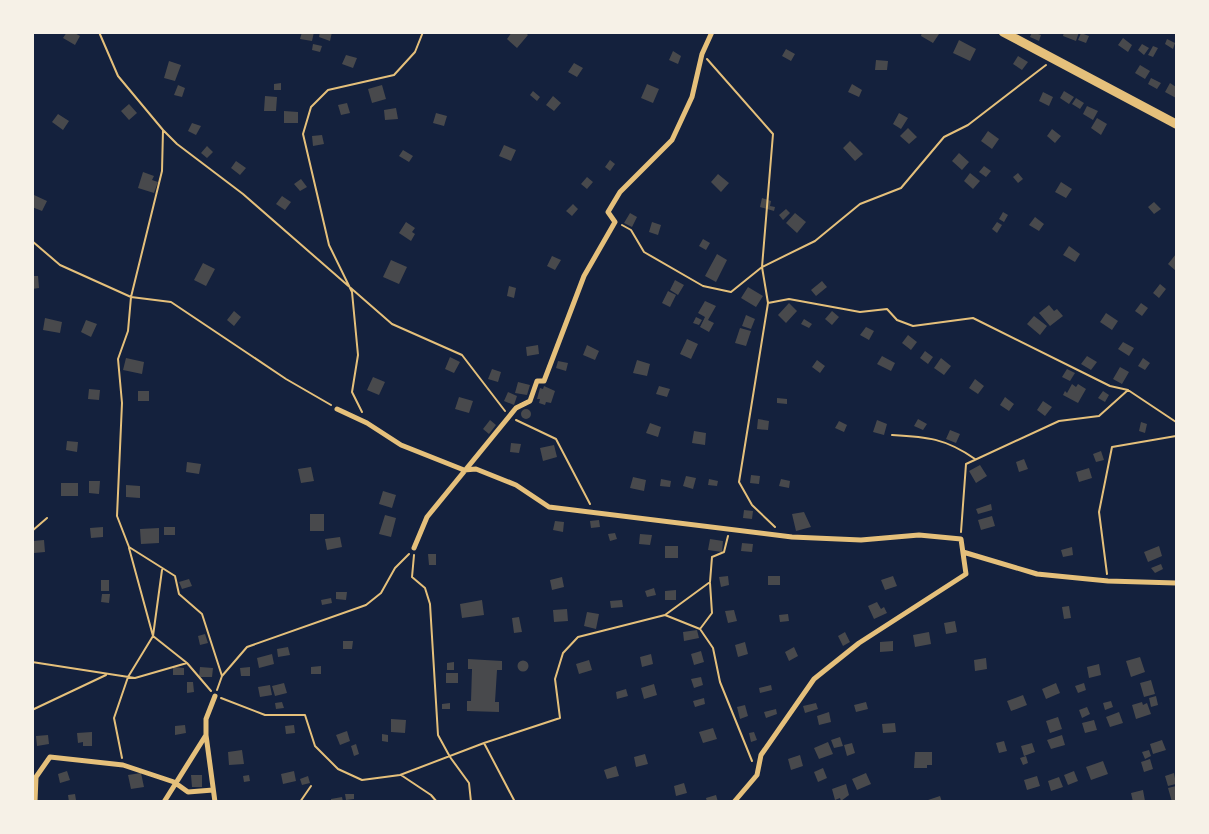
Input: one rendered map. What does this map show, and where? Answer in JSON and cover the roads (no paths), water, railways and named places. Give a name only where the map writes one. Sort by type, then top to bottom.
[{"type":"main road","points":[[1003,32],[1176,124]]},
{"type":"street","points":[[414,548],[427,517],[516,408],[530,401],[537,381],[544,381],[584,276],[616,222],[608,212],[620,192],[672,140],[692,96],[702,54],[712,32]]},
{"type":"street","points":[[337,409],[367,423],[401,445],[464,470],[476,469],[516,484],[549,506],[792,537],[861,540],[919,535],[961,539],[966,574],[859,643],[814,679],[761,755],[757,775],[734,802]]},
{"type":"street","points":[[963,552],[1037,574],[1108,581],[1176,583]]},
{"type":"street","points":[[215,696],[206,719],[206,735],[215,802]]},
{"type":"street","points":[[164,802],[174,782],[206,735]]},
{"type":"street","points":[[35,802],[36,777],[50,757],[123,765],[174,782],[188,792],[213,790]]}]
